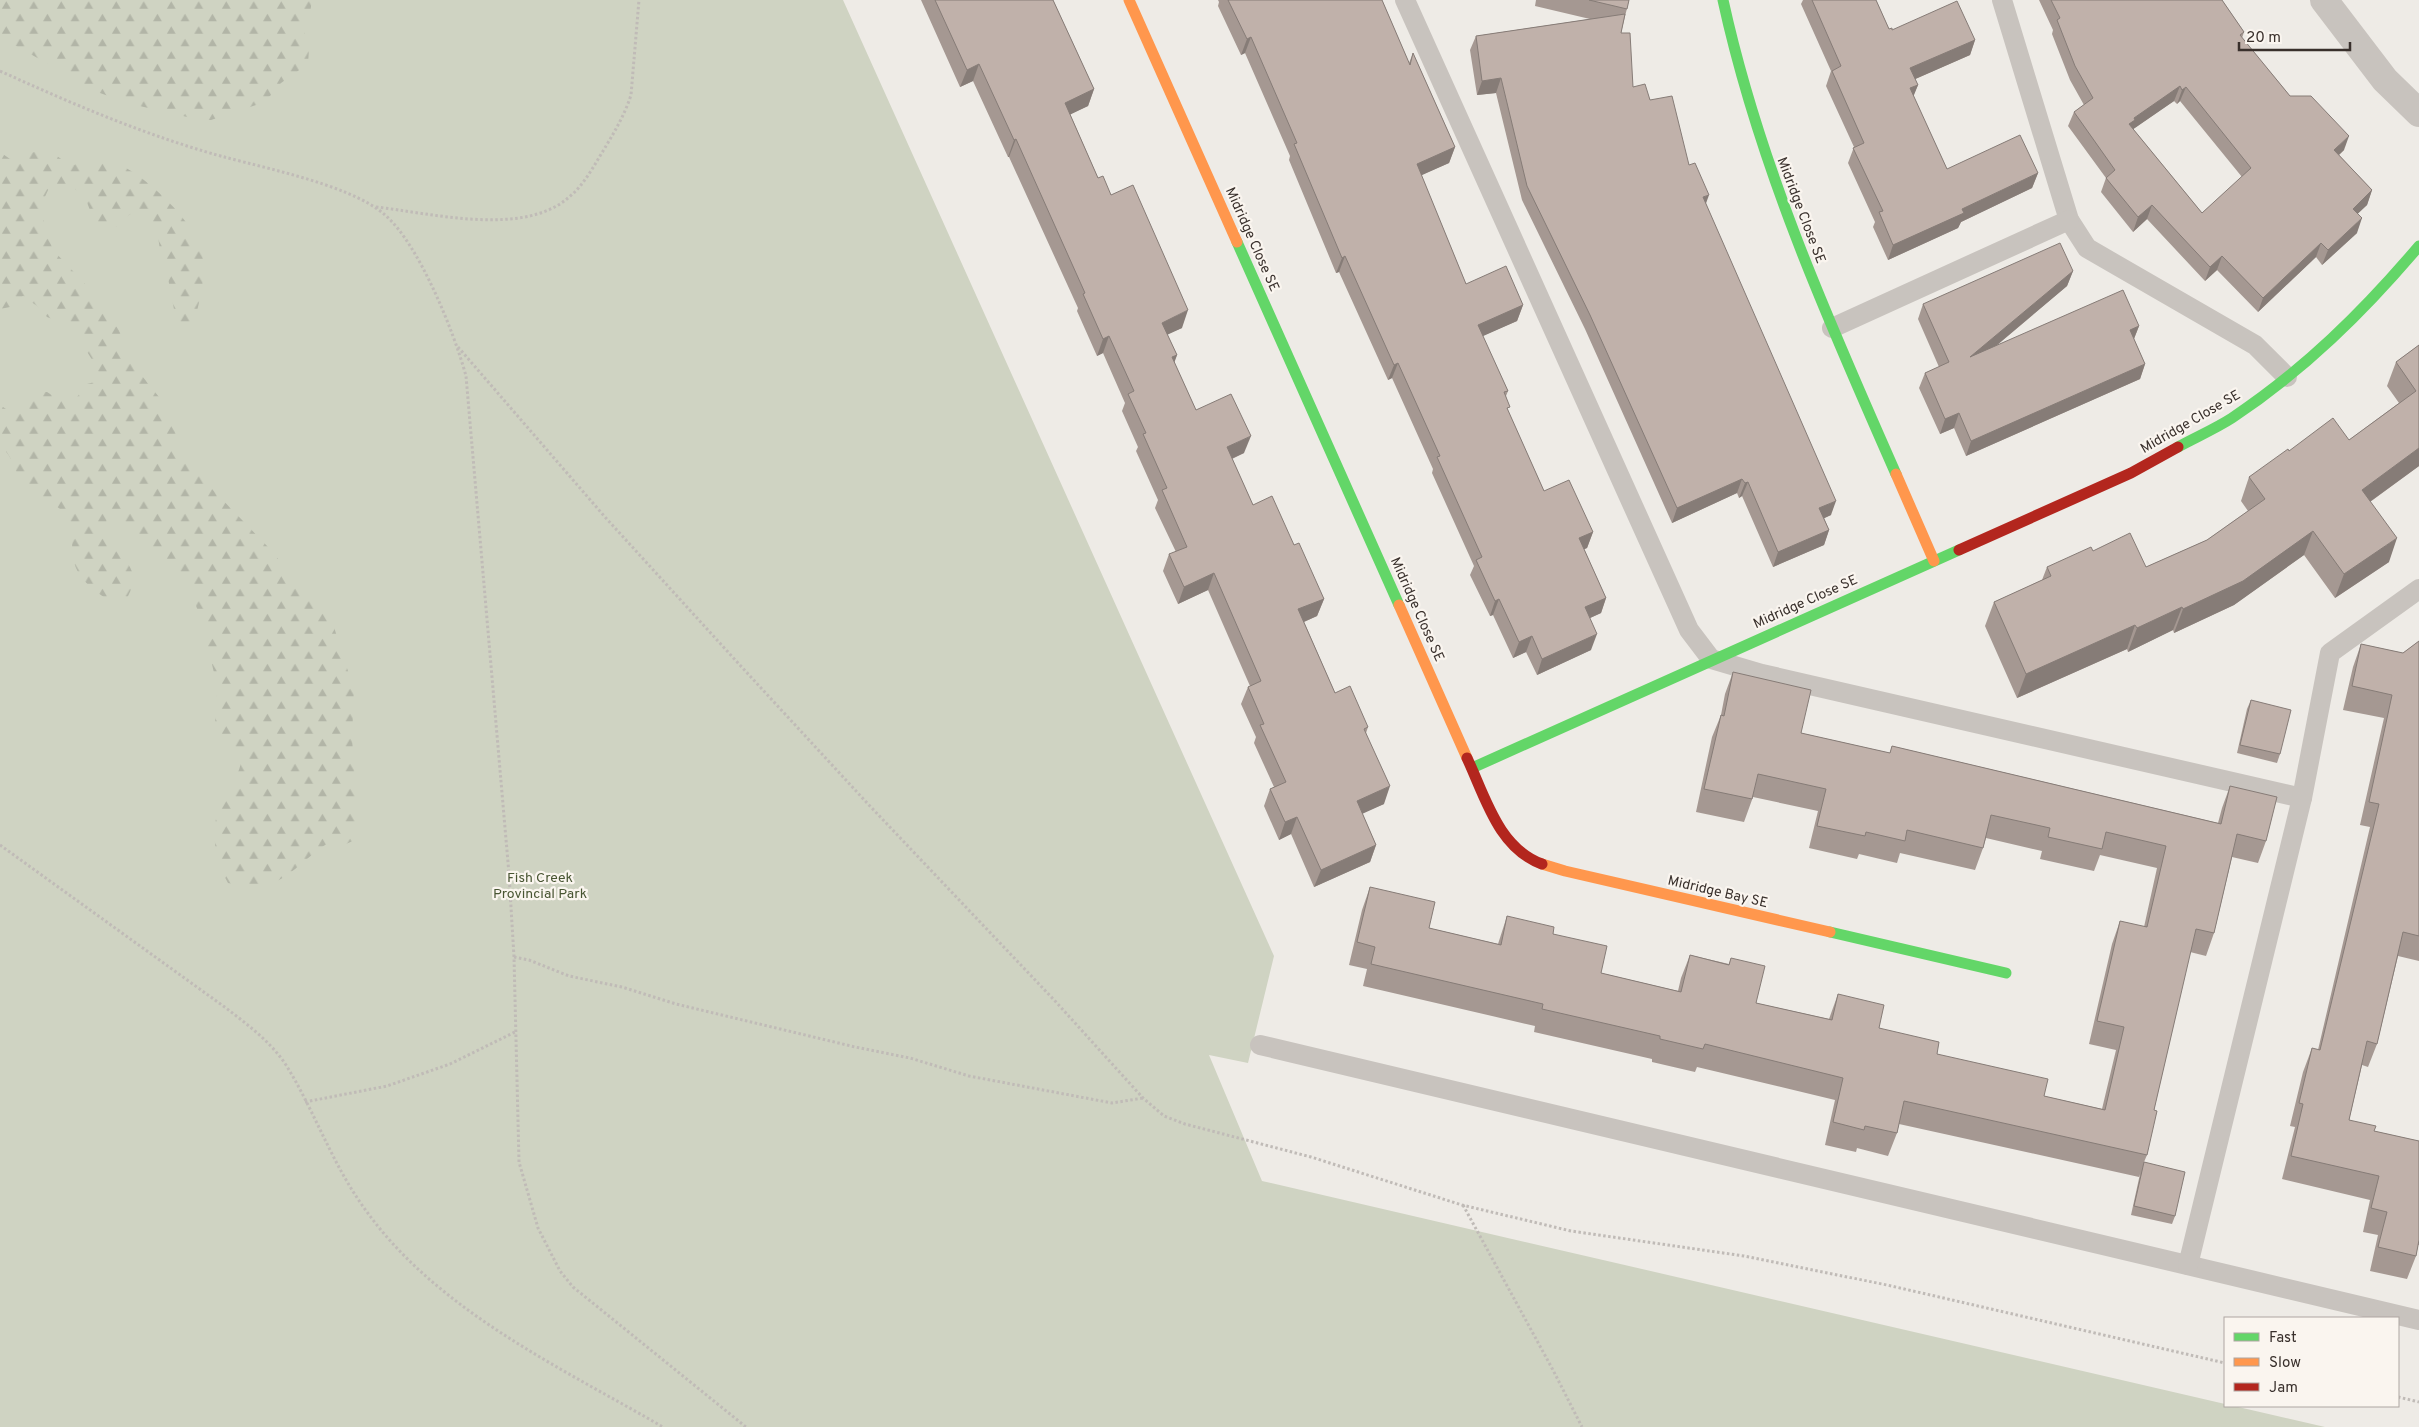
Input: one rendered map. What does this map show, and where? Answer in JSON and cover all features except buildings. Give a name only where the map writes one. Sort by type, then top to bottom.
[{"type":"street","name":"Midridge Close SE","points":[[1129,0],[1472,768],[1711,659],[2131,472],[2231,418],[2300,368],[2373,300],[2419,246]]},
{"type":"street","name":"Midridge Close SE","points":[[1724,0],[1746,99],[1774,183],[1832,328],[1934,561]]},
{"type":"street","points":[[2324,0],[2386,80],[2419,113]]},
{"type":"street","name":"Midridge Bay SE","points":[[1472,768],[1496,819],[1507,837],[1524,855],[1540,863],[1565,871],[2006,973]]},
{"type":"lane","points":[[1405,0],[1689,630],[1711,659],[1762,674],[2302,798]]},
{"type":"lane","points":[[2002,0],[2069,220],[2087,248],[2255,345],[2287,378]]},
{"type":"lane","points":[[1832,328],[2069,220]]},
{"type":"lane","points":[[2188,1265],[2302,798],[2330,653],[2419,589]]},
{"type":"lane","points":[[1260,1045],[2419,1320]]},
{"type":"path","points":[[0,71],[131,127],[202,150],[314,182],[375,206],[462,218],[499,219],[537,214],[568,198],[595,165],[626,110],[631,95],[639,0]]},
{"type":"path","points":[[375,206],[396,226],[416,256],[458,346],[466,376],[472,430],[514,957],[520,1162],[538,1228],[549,1253],[573,1287],[746,1427]]},
{"type":"path","points":[[458,346],[605,517],[731,656],[1056,1002],[1143,1098],[1164,1116],[1185,1124],[1310,1157],[1462,1205],[1571,1231],[1744,1256],[1887,1285],[2224,1362]]},
{"type":"path","points":[[0,845],[218,1002],[263,1037],[285,1065],[330,1152],[362,1205],[391,1242],[425,1276],[509,1338],[663,1427]]},
{"type":"path","points":[[514,957],[530,960],[569,976],[622,987],[676,1004],[855,1048],[910,1058],[969,1076],[1112,1104],[1143,1098]]},
{"type":"path","points":[[305,1102],[387,1086],[450,1064],[515,1032]]},
{"type":"path","points":[[1462,1205],[1553,1370],[1582,1427]]},
{"type":"path","points":[[2399,1397],[2419,1402]]},
{"type":"green space","name":"Fish Creek Provincial Park","points":[[0,0],[843,0],[1274,956],[1248,1063],[1209,1055],[1262,1181],[2224,1404],[2224,1407],[2238,1407],[2325,1427],[0,1427]]},
{"type":"green space","points":[[0,0],[312,0],[310,13],[303,28],[309,49],[308,64],[281,83],[270,96],[256,105],[211,120],[196,119],[131,104],[100,93],[0,37]]},
{"type":"green space","points":[[41,150],[57,156],[71,166],[88,161],[105,160],[131,171],[145,180],[171,204],[192,230],[202,251],[203,282],[194,324],[177,325],[168,278],[162,263],[157,230],[146,218],[130,214],[118,226],[102,229],[96,222],[81,194],[65,184],[49,188],[42,203],[43,219],[53,250],[88,287],[119,330],[130,361],[163,402],[171,417],[180,449],[189,465],[268,547],[333,624],[354,690],[352,738],[359,838],[344,845],[328,843],[283,878],[272,883],[260,886],[246,886],[228,883],[217,855],[215,824],[217,814],[241,763],[232,750],[218,741],[215,725],[217,694],[215,677],[201,618],[186,587],[110,511],[106,524],[107,535],[110,543],[129,565],[133,583],[127,598],[112,602],[97,592],[85,581],[76,567],[72,550],[72,526],[68,517],[58,507],[33,492],[22,482],[9,456],[0,446],[0,405],[9,411],[25,408],[30,393],[47,392],[61,401],[77,397],[87,384],[102,380],[96,366],[74,331],[62,323],[47,317],[37,306],[23,296],[10,307],[0,309],[0,152],[10,159]]},
{"type":"traffic: fast","points":[[1723,0],[1738,61],[1776,182],[1821,300],[1896,474]]},
{"type":"traffic: fast","points":[[1237,242],[1399,605]]},
{"type":"traffic: fast","points":[[2178,447],[2232,418],[2308,360],[2354,317],[2419,246]]},
{"type":"traffic: fast","points":[[1472,768],[1959,550]]},
{"type":"traffic: fast","points":[[1830,932],[2006,973]]},
{"type":"traffic: slow","points":[[1129,0],[1237,242]]},
{"type":"traffic: slow","points":[[1896,474],[1934,561]]},
{"type":"traffic: slow","points":[[1399,605],[1467,758]]},
{"type":"traffic: slow","points":[[1542,864],[1565,871],[1830,932]]},
{"type":"traffic: jam","points":[[1959,550],[2131,473],[2178,447]]},
{"type":"traffic: jam","points":[[1467,758],[1487,804],[1504,833],[1514,846],[1542,864]]}]
